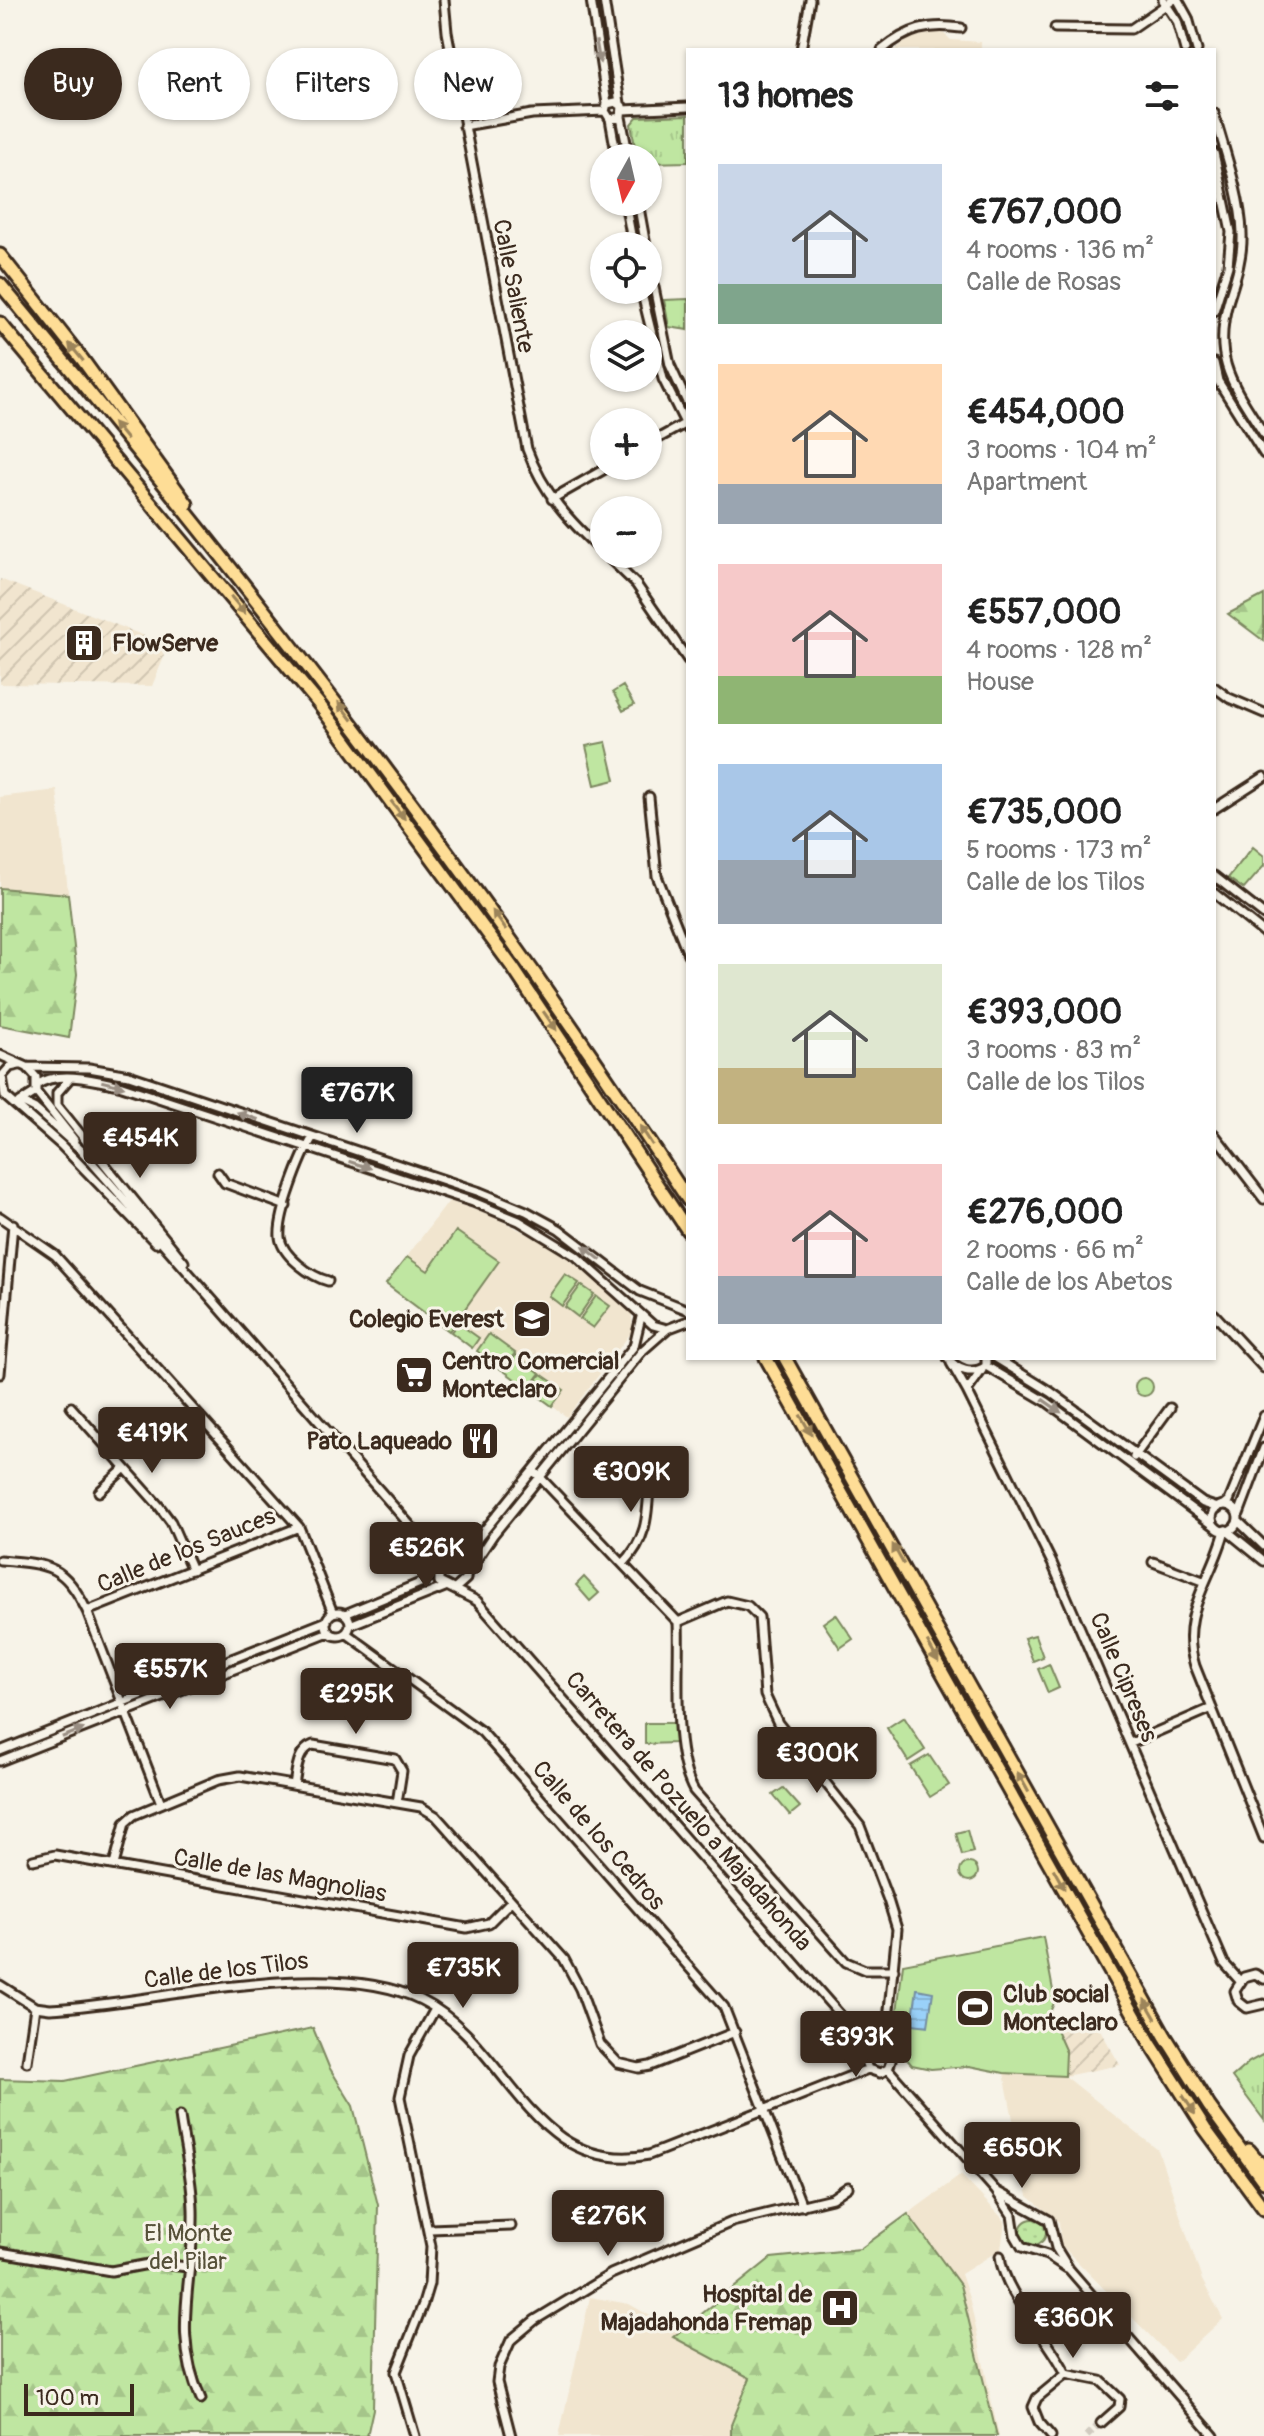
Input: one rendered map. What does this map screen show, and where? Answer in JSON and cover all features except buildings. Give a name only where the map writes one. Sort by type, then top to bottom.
[{"type":"highway","points":[[0,255],[247,579],[257,600]]},
{"type":"highway","points":[[0,262],[21,284]]},
{"type":"highway","points":[[0,284],[257,600],[463,868],[589,1049],[686,1197]]},
{"type":"highway","points":[[0,323],[272,644],[328,716],[513,968],[686,1228]]},
{"type":"highway","points":[[767,1360],[1150,2043],[1205,2129],[1262,2207]]},
{"type":"highway","points":[[786,1360],[1122,1960],[1209,2106],[1264,2182]]},
{"type":"highway","points":[[1209,2106],[1264,2168]]},
{"type":"street","name":"Calle Saliente","points":[[444,0],[464,126],[519,419],[533,466],[552,499],[569,522],[590,541]]},
{"type":"street","points":[[591,0],[614,144]]},
{"type":"street","points":[[604,0],[627,144]]},
{"type":"street","points":[[801,48],[810,0]]},
{"type":"street","points":[[1055,28],[1131,29],[1170,1]]},
{"type":"street","points":[[1170,1],[1184,48]]},
{"type":"street","points":[[1170,1],[1188,18],[1196,48]]},
{"type":"street","points":[[884,48],[899,36],[923,27],[961,28]]},
{"type":"street","points":[[464,126],[532,114],[686,107]]},
{"type":"street","points":[[607,111],[621,110]]},
{"type":"street","points":[[1216,121],[1242,231],[1241,257],[1222,326],[1226,372],[1264,434]]},
{"type":"street","points":[[1216,150],[1223,147]]},
{"type":"street","points":[[1216,161],[1231,232],[1228,266],[1216,296],[1230,296]]},
{"type":"street","points":[[644,304],[663,379],[686,423]]},
{"type":"street","points":[[657,304],[670,365],[686,400]]},
{"type":"street","points":[[1216,372],[1218,381],[1264,454]]},
{"type":"street","points":[[662,437],[686,425]]},
{"type":"street","points":[[552,499],[590,477]]},
{"type":"street","name":"Calle Saliente","points":[[619,568],[636,584],[686,657]]},
{"type":"street","points":[[1216,688],[1229,698],[1264,713]]},
{"type":"street","points":[[1216,808],[1264,777]]},
{"type":"street","points":[[649,797],[657,876],[686,949]]},
{"type":"street","points":[[1216,878],[1264,915]]},
{"type":"street","points":[[1216,895],[1264,933]]},
{"type":"street","points":[[0,1055],[23,1066],[36,1077],[37,1088],[81,1150],[430,1548],[438,1567],[439,1582],[445,1587]]},
{"type":"street","points":[[198,1284],[61,1145],[6,1100],[1,1090],[1,1075],[23,1066],[89,1068],[129,1075],[313,1137],[526,1211],[559,1229],[654,1300],[684,1310],[684,1322],[667,1329],[642,1351],[470,1548],[438,1567],[425,1581],[345,1614],[333,1613]]},
{"type":"street","points":[[70,1078],[57,1093],[57,1105],[144,1208],[198,1284]]},
{"type":"street","points":[[21,1102],[44,1080],[70,1078],[122,1086],[519,1221],[576,1256],[640,1314],[667,1329]]},
{"type":"street","points":[[6,1100],[21,1102],[35,1109],[81,1150]]},
{"type":"street","points":[[313,1137],[286,1206],[280,1237],[284,1247],[313,1278],[328,1281]]},
{"type":"street","points":[[1216,1137],[1264,1199]]},
{"type":"street","points":[[218,1173],[225,1183],[286,1206]]},
{"type":"street","points":[[0,1217],[55,1255],[299,1527],[333,1613]]},
{"type":"street","points":[[0,1374],[13,1224]]},
{"type":"street","points":[[327,1621],[329,1632],[334,1635],[346,1633],[350,1625],[445,1587],[456,1588],[634,1346],[644,1301],[654,1300]]},
{"type":"street","points":[[1216,1316],[1264,1368]]},
{"type":"street","points":[[949,1360],[966,1371],[984,1365],[1035,1394],[1216,1527],[1226,1530],[1264,1561]]},
{"type":"street","name":"Calle Cipreses","points":[[949,1360],[1052,1563],[1224,1963],[1239,1980],[1236,1996],[1242,2005],[1253,2009],[1264,2004]]},
{"type":"street","points":[[1000,1360],[1025,1374],[1203,1503],[1233,1508],[1238,1519],[1264,1546]]},
{"type":"street","points":[[967,1391],[984,1365]]},
{"type":"street","points":[[71,1407],[171,1522],[192,1570]]},
{"type":"street","points":[[1130,1462],[1170,1408]]},
{"type":"street","points":[[1216,1527],[1213,1517],[1229,1501],[1264,1416]]},
{"type":"street","points":[[1264,1448],[1238,1519],[1226,1530],[1203,1581],[1192,1611],[1189,1637],[1195,1666],[1264,1838]]},
{"type":"street","points":[[99,1492],[125,1468]]},
{"type":"street","points":[[623,1564],[645,1535],[650,1470]]},
{"type":"street","points":[[537,1474],[678,1622],[682,1746],[684,1767],[694,1791],[846,1962],[865,1970],[894,1970]]},
{"type":"street","name":"Calle de los Sauces","points":[[87,1611],[299,1527]]},
{"type":"street","points":[[430,1548],[464,1563],[467,1576]]},
{"type":"street","points":[[0,1560],[42,1563],[60,1571],[73,1583],[87,1611],[161,1803]]},
{"type":"street","points":[[1153,1562],[1203,1581]]},
{"type":"street","name":"Carretera de Pozuelo a Majadahonda","points":[[467,1576],[479,1603]]},
{"type":"street","name":"Carretera de Pozuelo a Majadahonda","points":[[456,1588],[479,1603],[870,2049]]},
{"type":"street","points":[[678,1622],[727,1601],[748,1606],[759,1617],[765,1695],[778,1723],[860,1826],[897,1929],[883,2043],[891,2061],[888,2069],[880,2073],[868,2069],[865,2056],[870,2049],[883,2043]]},
{"type":"street","points":[[0,1751],[327,1621],[333,1613]]},
{"type":"street","points":[[345,1614],[350,1625]]},
{"type":"street","points":[[0,1761],[329,1632]]},
{"type":"street","name":"Calle de los Cedros","points":[[346,1633],[482,1732],[724,2007],[767,2109],[802,2206]]},
{"type":"street","points":[[1131,1743],[1212,1708]]},
{"type":"street","points":[[294,1785],[300,1757],[305,1748],[313,1745],[395,1759],[402,1771],[397,1803]]},
{"type":"street","points":[[114,1865],[125,1823],[161,1803],[218,1780],[240,1776],[421,1807],[436,1816],[564,1959],[600,2044],[618,2063],[639,2068],[650,2066],[735,2032]]},
{"type":"street","name":"Calle de las Magnolias","points":[[33,1860],[55,1855],[467,1928],[489,1923],[511,1901]]},
{"type":"street","points":[[1239,1980],[1249,1975],[1264,1979]]},
{"type":"street","name":"Calle de los Tilos","points":[[35,2007],[76,2008],[323,1978],[396,1991],[435,2009],[458,2027],[550,2131],[596,2156],[623,2160],[649,2155],[868,2069]]},
{"type":"street","points":[[0,1985],[35,2007],[27,2062]]},
{"type":"street","points":[[415,2436],[396,2372],[429,2284],[430,2229],[400,2097],[404,2070],[435,2009]]},
{"type":"street","points":[[888,2069],[996,2191],[1012,2215],[1017,2242],[1069,2269]]},
{"type":"street","points":[[180,2116],[193,2209],[187,2267],[186,2353],[188,2370],[201,2399]]},
{"type":"street","points":[[511,2436],[497,2382],[499,2367],[511,2340],[535,2320],[591,2284],[719,2228],[755,2214],[832,2198],[848,2187]]},
{"type":"street","points":[[996,2191],[1049,2220],[1069,2269],[1213,2435]]},
{"type":"street","points":[[1015,2229],[1022,2216],[1036,2213]]},
{"type":"street","points":[[430,2229],[511,2226]]},
{"type":"street","points":[[1034,2251],[1046,2247],[1053,2236]]},
{"type":"street","points":[[0,2252],[111,2271],[154,2263],[187,2267]]},
{"type":"street","points":[[1000,2256],[1012,2288],[1056,2353],[1066,2374]]},
{"type":"street","points":[[1066,2374],[1101,2381],[1120,2399],[1119,2407],[1101,2423]]},
{"type":"street","points":[[1051,2436],[1039,2422],[1033,2407],[1037,2398],[1066,2374]]},
{"type":"shaded area","points":[[940,30],[951,40],[981,42],[981,48],[897,48],[908,39]]},
{"type":"shaded area","name":"FlowServe","points":[[0,579],[160,642],[164,657],[152,686],[0,684]]},
{"type":"shaded area","points":[[57,790],[77,974],[69,1038],[0,1025],[0,797]]},
{"type":"shaded area","name":"Colegio Everest","points":[[449,1201],[492,1216],[555,1248],[631,1308],[633,1330],[567,1417],[386,1284]]},
{"type":"shaded area","points":[[1084,2019],[1089,2026],[1098,2026],[1120,2065],[1065,2076],[1066,2053],[1057,2032]]},
{"type":"shaded area","points":[[1004,2073],[1065,2076],[1158,2150],[1202,2280],[1223,2319],[1176,2362],[1061,2245],[1059,2222],[1028,2196]]},
{"type":"shaded area","name":"Hospital de Majadahonda Fremap","points":[[961,2175],[1005,2221],[1001,2249],[961,2274],[970,2301],[999,2436],[559,2436],[590,2297],[629,2304],[654,2318],[691,2326],[692,2321],[771,2258],[860,2249]]},
{"type":"green space","points":[[686,115],[686,162],[662,163],[662,144],[635,144],[631,124],[637,117]]},
{"type":"green space","points":[[686,299],[686,330],[669,327],[664,300]]},
{"type":"green space","points":[[1264,595],[1264,641],[1228,614]]},
{"type":"green space","points":[[623,686],[634,705],[623,711],[613,692]]},
{"type":"green space","points":[[606,742],[615,780],[595,785],[586,746]]},
{"type":"green space","points":[[1253,847],[1264,856],[1264,866],[1244,889],[1228,878]]},
{"type":"green space","points":[[0,888],[68,894],[77,974],[69,1038],[0,1025]]},
{"type":"green space","points":[[456,1231],[499,1261],[449,1331],[386,1284],[407,1257],[428,1271]]},
{"type":"green space","points":[[565,1274],[579,1283],[562,1306],[549,1296]]},
{"type":"green space","points":[[581,1285],[594,1294],[578,1317],[565,1307]]},
{"type":"green space","points":[[596,1296],[610,1306],[593,1328],[580,1319]]},
{"type":"green space","points":[[458,1323],[479,1338],[472,1348],[451,1332]]},
{"type":"green space","points":[[489,1334],[515,1353],[502,1370],[477,1351]]},
{"type":"green space","points":[[516,1355],[540,1373],[528,1389],[504,1371]]},
{"type":"green space","points":[[541,1374],[564,1390],[552,1406],[530,1390]]},
{"type":"green space","points":[[1144,1378],[1153,1387],[1144,1396],[1135,1387]]},
{"type":"green space","points":[[584,1577],[599,1593],[590,1601],[576,1585]]},
{"type":"green space","points":[[836,1614],[853,1639],[840,1648],[823,1623]]},
{"type":"green space","points":[[318,1627],[319,1631],[144,1700],[142,1697]]},
{"type":"green space","points":[[1035,1635],[1043,1657],[1033,1661],[1024,1638]]},
{"type":"green space","points":[[1049,1664],[1059,1688],[1048,1693],[1038,1669]]},
{"type":"green space","points":[[109,1710],[110,1714],[0,1758],[0,1754]]},
{"type":"green space","points":[[904,1717],[925,1750],[908,1761],[887,1728]]},
{"type":"green space","points":[[645,1723],[675,1723],[676,1743],[645,1744]]},
{"type":"green space","points":[[929,1755],[949,1785],[930,1797],[910,1766]]},
{"type":"green space","points":[[783,1788],[800,1807],[790,1815],[773,1795]]},
{"type":"green space","points":[[967,1830],[973,1852],[962,1855],[956,1833]]},
{"type":"green space","points":[[969,1863],[978,1872],[969,1881],[960,1872]]},
{"type":"green space","name":"Club social Monteclaro","points":[[1043,1937],[1055,2001],[1049,2014],[1066,2052],[1065,2076],[1004,2073],[969,2066],[931,2069],[912,2065],[893,2044],[903,1964]]},
{"type":"green space","name":"El Monte del Pilar","points":[[313,2028],[329,2067],[353,2106],[378,2205],[373,2409],[367,2436],[0,2436],[0,2079],[65,2081]]},
{"type":"green space","points":[[1264,2054],[1264,2120],[1232,2077]]},
{"type":"green space","name":"Hospital de Majadahonda Fremap","points":[[908,2214],[960,2285],[997,2436],[731,2436],[731,2425],[750,2378],[673,2337],[771,2258],[860,2249]]},
{"type":"green space","points":[[1033,2219],[1042,2223],[1046,2232],[1042,2241],[1033,2245],[1024,2241],[1020,2232],[1024,2223]]},
{"type":"water","points":[[917,1989],[933,1992],[928,2026],[912,2024]]},
{"type":"tunnel","points":[[1087,2436],[1101,2423]]},
{"type":"place","name":"FlowServe","points":[[84,643]]},
{"type":"place","name":"Colegio Everest","points":[[532,1319]]},
{"type":"place","name":"Centro Comercial Monteclaro","points":[[414,1375]]},
{"type":"place","name":"Pato Laqueado","points":[[480,1441]]},
{"type":"place","name":"Club social Monteclaro","points":[[975,2008]]},
{"type":"place","name":"Hospital de Majadahonda Fremap","points":[[840,2308]]}]
